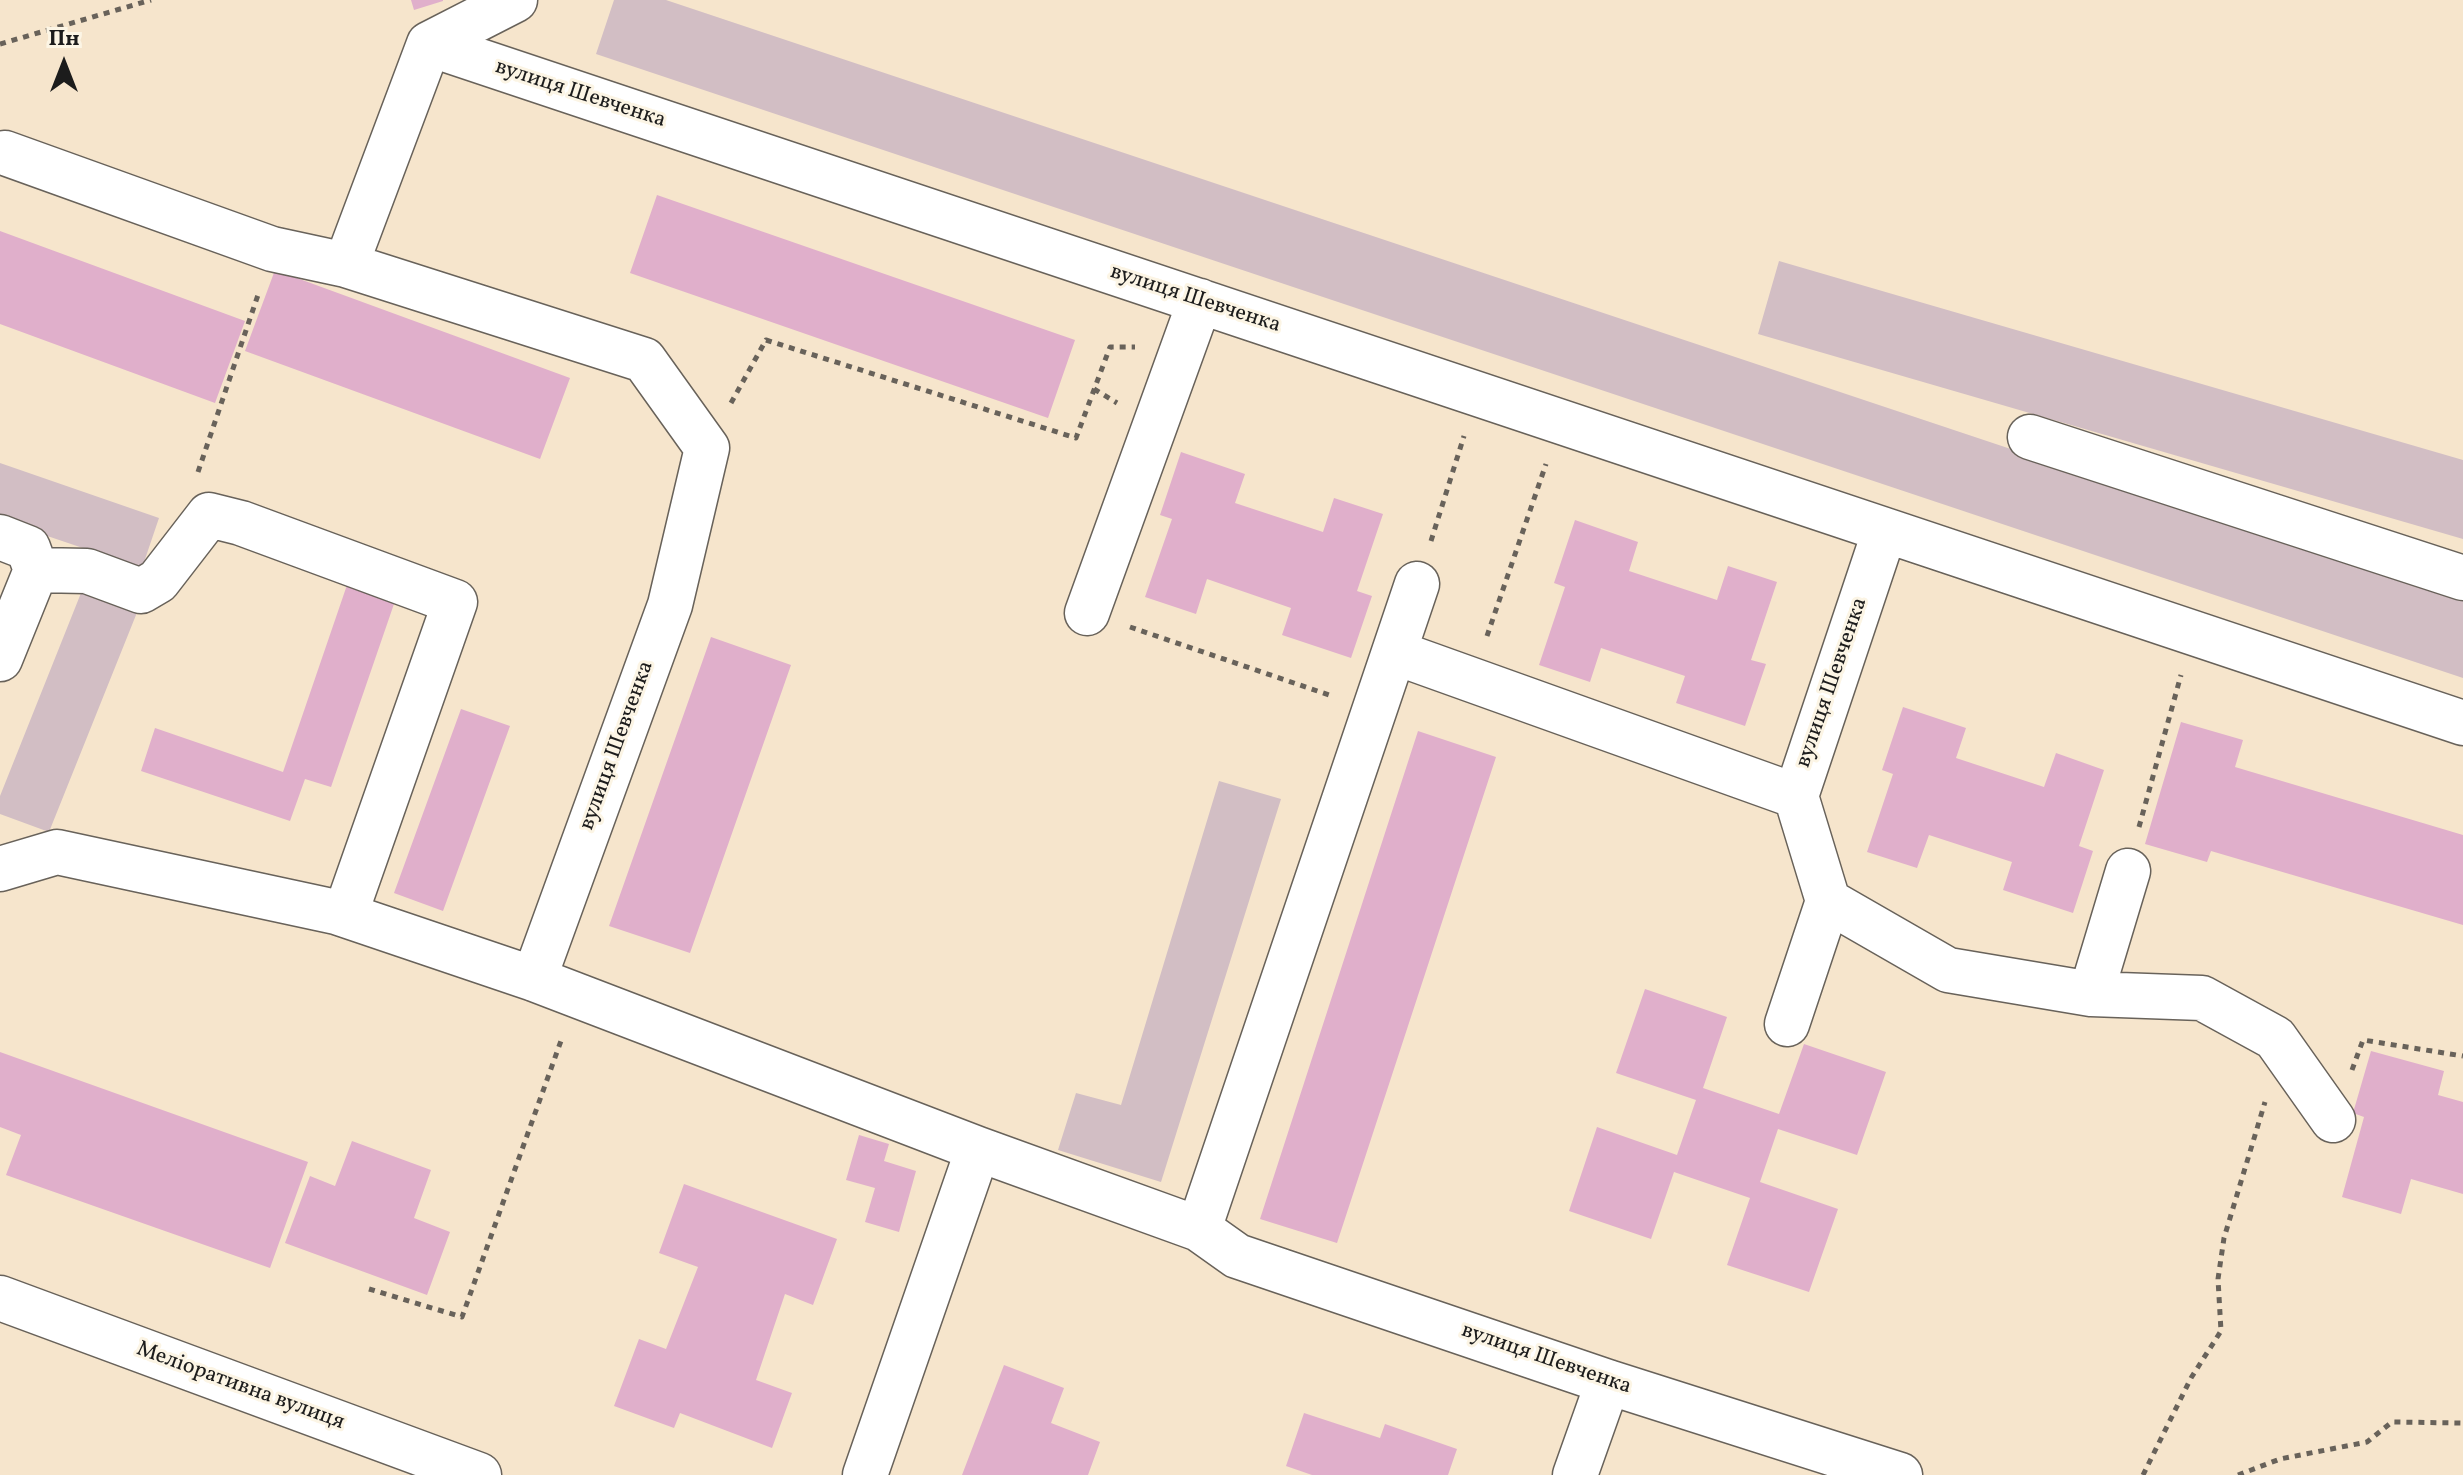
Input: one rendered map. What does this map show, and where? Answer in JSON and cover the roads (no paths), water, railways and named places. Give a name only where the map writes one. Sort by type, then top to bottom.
[{"type":"street","points":[[346,265],[429,44],[515,0]]},
{"type":"street","name":"вулиця Шевченка","points":[[429,44],[2463,723]]},
{"type":"street","name":"вулиця Шевченка","points":[[5,153],[272,249],[346,265],[644,360],[707,448],[670,605],[534,979]]},
{"type":"street","points":[[1087,613],[1200,301]]},
{"type":"street","points":[[2030,437],[2463,578]]},
{"type":"street","points":[[36,570],[87,571],[141,591],[158,581],[209,515],[241,523],[455,602],[345,915]]},
{"type":"street","name":"вулиця Шевченка","points":[[1394,652],[1796,796],[1885,530]]},
{"type":"street","points":[[0,537],[28,548],[36,570],[0,659]]},
{"type":"street","points":[[1199,1229],[1417,584]]},
{"type":"street","points":[[1787,1024],[1828,901],[1796,796]]},
{"type":"street","name":"вулиця Шевченка","points":[[0,869],[57,852],[345,915],[534,979],[978,1149],[1199,1229],[1237,1256],[1608,1382],[1900,1475]]},
{"type":"street","points":[[2091,994],[2128,871]]},
{"type":"street","points":[[1828,901],[1948,970],[2091,994],[2202,998],[2275,1038],[2333,1120]]},
{"type":"street","points":[[865,1475],[978,1149]]},
{"type":"street","name":"Меліоративна вулиця","points":[[0,1298],[479,1475]]},
{"type":"street","points":[[1575,1475],[1608,1382]]}]
